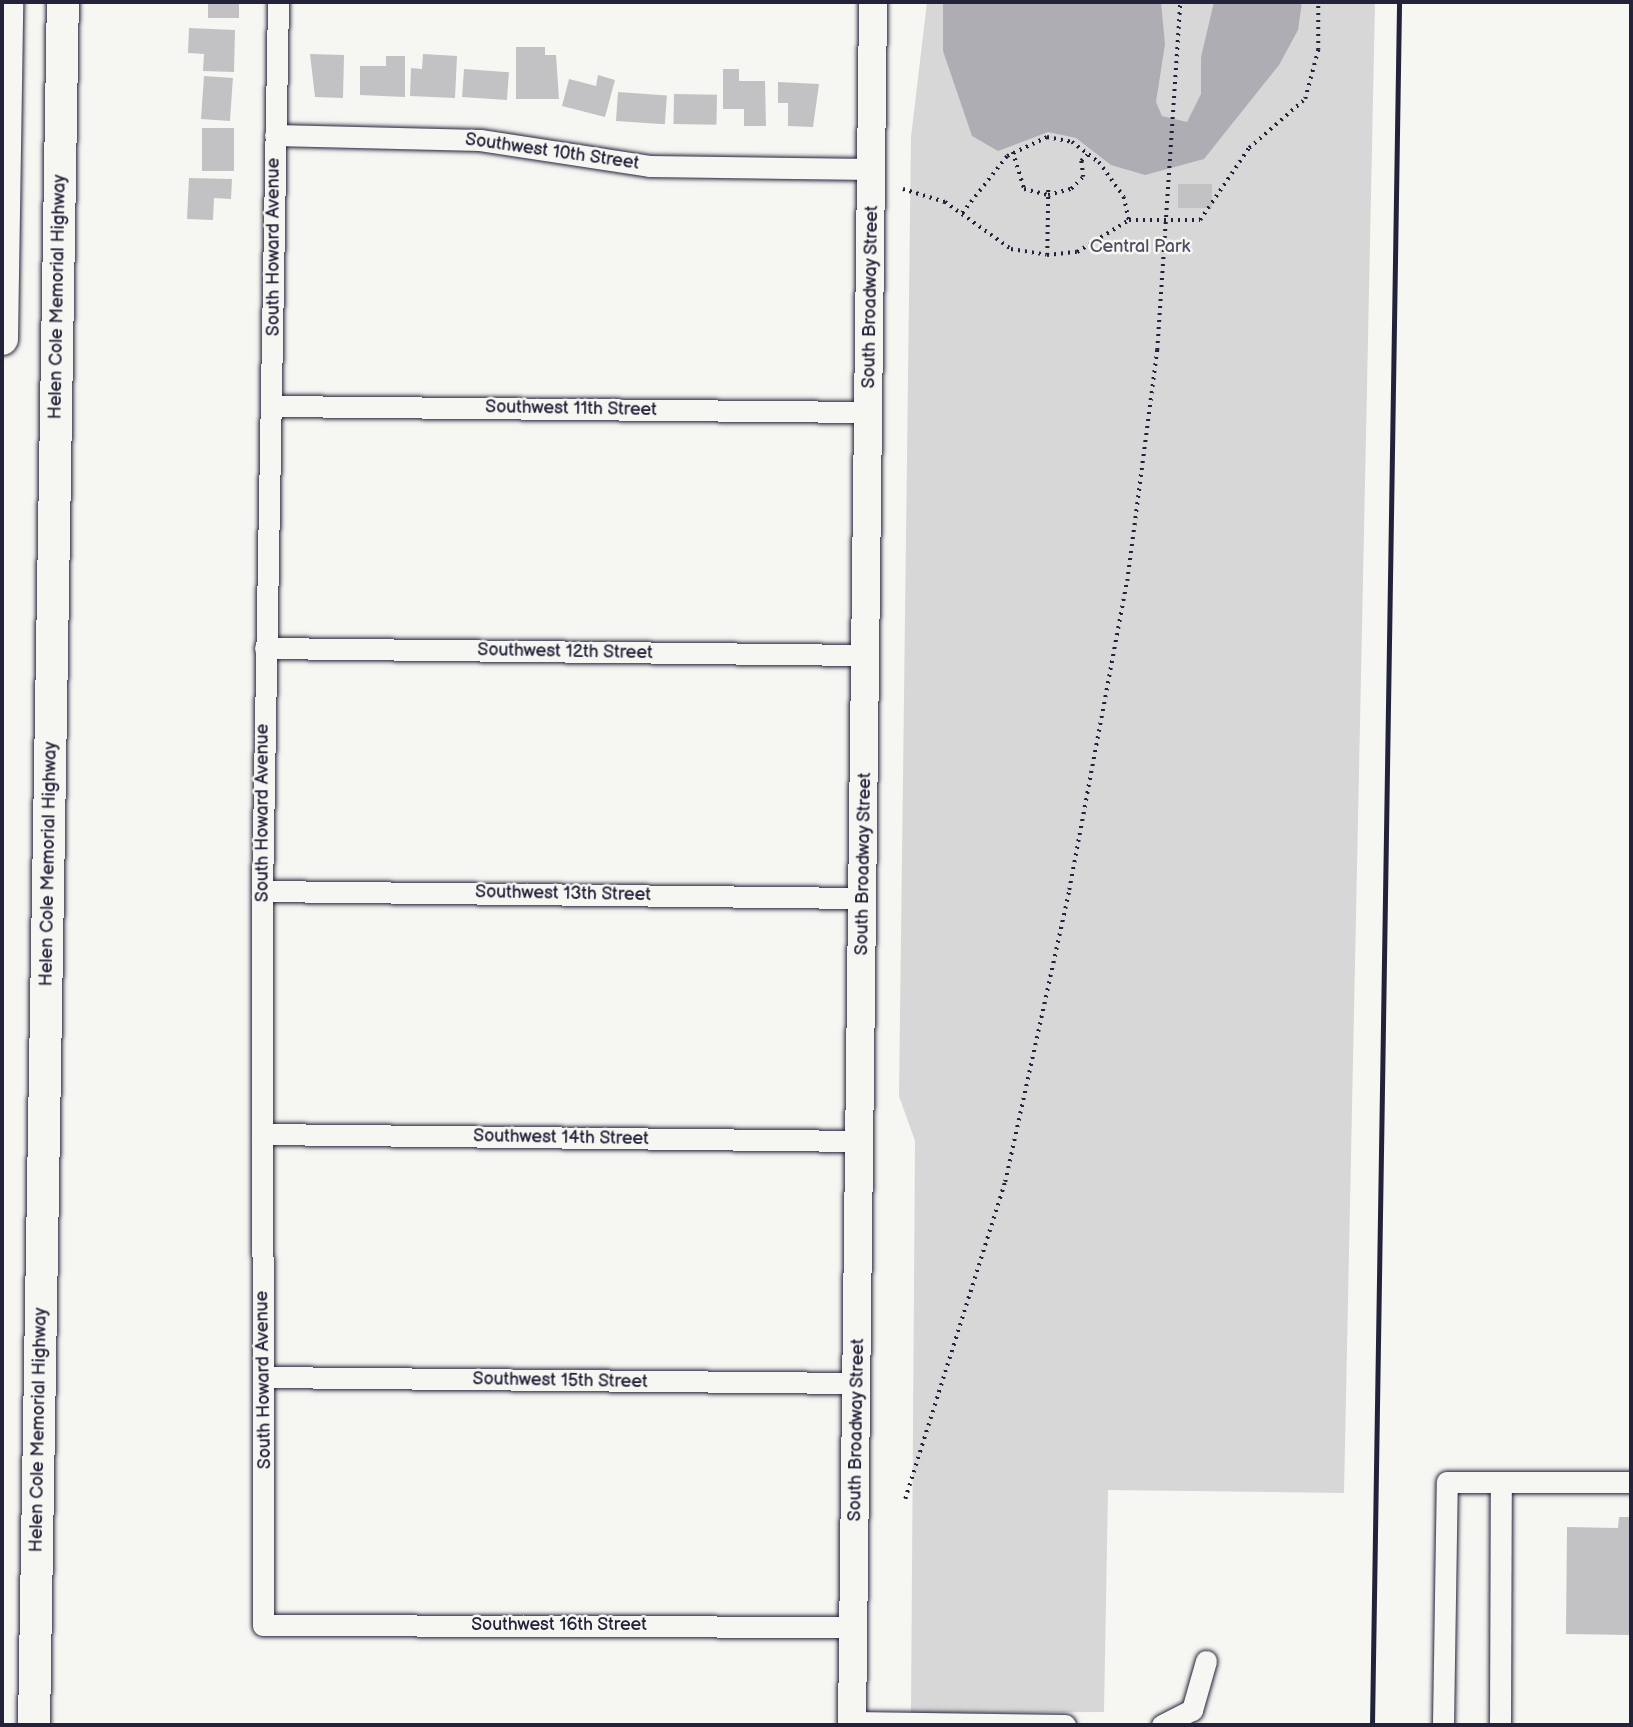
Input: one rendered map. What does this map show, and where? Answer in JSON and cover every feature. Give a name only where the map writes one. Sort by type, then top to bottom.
[{"type":"highway","points":[[2,339],[7,2]]},
{"type":"highway","name":"Helen Cole Memorial Highway","points":[[34,1725],[63,2]]},
{"type":"highway","points":[[36,1641],[48,1725]]},
{"type":"main road","name":"South Broadway Street","points":[[852,1724],[873,2]]},
{"type":"street","name":"South Howard Avenue","points":[[264,1625],[262,891],[265,648],[273,406],[278,2]]},
{"type":"street","name":"Southwest 10th Street","points":[[275,135],[480,140],[649,166],[872,169]]},
{"type":"street","name":"Southwest 11th Street","points":[[273,406],[869,412]]},
{"type":"street","name":"Southwest 12th Street","points":[[265,648],[866,655]]},
{"type":"street","name":"Southwest 13th Street","points":[[262,891],[863,898]]},
{"type":"street","name":"Southwest 14th Street","points":[[262,1134],[860,1142]]},
{"type":"street","name":"Southwest 15th Street","points":[[262,1377],[858,1383]]},
{"type":"street","points":[[1443,1725],[1447,1482],[1631,1482]]},
{"type":"street","points":[[1500,1725],[1501,1482]]},
{"type":"street","name":"Southwest 16th Street","points":[[264,1625],[854,1627]]},
{"type":"street","points":[[1162,1725],[1192,1710],[1206,1661]]},
{"type":"street","points":[[852,1724],[1065,1725]]},
{"type":"path","points":[[905,1499],[1005,1182],[1069,890],[1127,581],[1157,350],[1180,2]]},
{"type":"path","points":[[903,189],[962,213],[1011,249],[1047,255],[1077,252],[1129,220],[1200,220],[1248,148],[1305,99],[1318,50],[1318,2]]},
{"type":"path","points":[[962,213],[1013,152],[1046,137],[1088,154],[1112,178],[1129,220]]},
{"type":"path","points":[[1013,152],[1024,188],[1048,195],[1071,189],[1083,177],[1081,161],[1088,154]]},
{"type":"path","points":[[1047,255],[1048,189]]},
{"type":"green space","name":"Central Park","points":[[927,2],[1375,2],[1344,1493],[1108,1490],[1104,1712],[911,1713],[915,1141],[899,1096],[911,137]]},
{"type":"shaded area","points":[[943,2],[1161,2],[1165,44],[1156,102],[1162,116],[1187,122],[1201,94],[1201,57],[1214,2],[1302,2],[1298,30],[1279,65],[1204,159],[1145,175],[1111,165],[1076,138],[1048,132],[998,151],[972,136],[943,51]]},
{"type":"building","points":[[208,2],[239,2],[239,18],[208,18]]},
{"type":"building","points":[[189,28],[235,30],[234,72],[203,71],[204,54],[188,53]]},
{"type":"building","points":[[516,47],[545,47],[545,55],[556,55],[559,99],[516,99]]},
{"type":"building","points":[[310,54],[344,55],[343,98],[315,97]]},
{"type":"building","points":[[423,54],[457,56],[455,98],[410,96],[411,68],[422,69]]},
{"type":"building","points":[[386,56],[405,56],[405,97],[360,95],[360,66],[386,66]]},
{"type":"building","points":[[464,69],[509,72],[507,100],[462,97]]},
{"type":"building","points":[[723,69],[739,69],[739,81],[765,81],[766,126],[744,126],[744,109],[723,109]]},
{"type":"building","points":[[598,75],[615,80],[605,117],[562,106],[569,79],[596,86]]},
{"type":"building","points":[[204,76],[233,78],[230,121],[201,119]]},
{"type":"building","points":[[778,82],[819,84],[813,127],[788,126],[788,103],[778,103]]},
{"type":"building","points":[[618,92],[667,95],[665,124],[616,121]]},
{"type":"building","points":[[674,94],[717,95],[716,125],[673,124]]},
{"type":"building","points":[[202,128],[234,128],[234,171],[202,171]]},
{"type":"building","points":[[189,178],[232,179],[231,199],[214,198],[213,220],[187,219]]},
{"type":"building","points":[[1178,184],[1212,184],[1212,208],[1178,208]]},
{"type":"building","points":[[1619,1517],[1631,1517],[1631,1635],[1566,1634],[1567,1527],[1618,1528]]},
{"type":"railway","points":[[1372,1725],[1399,2]]}]
